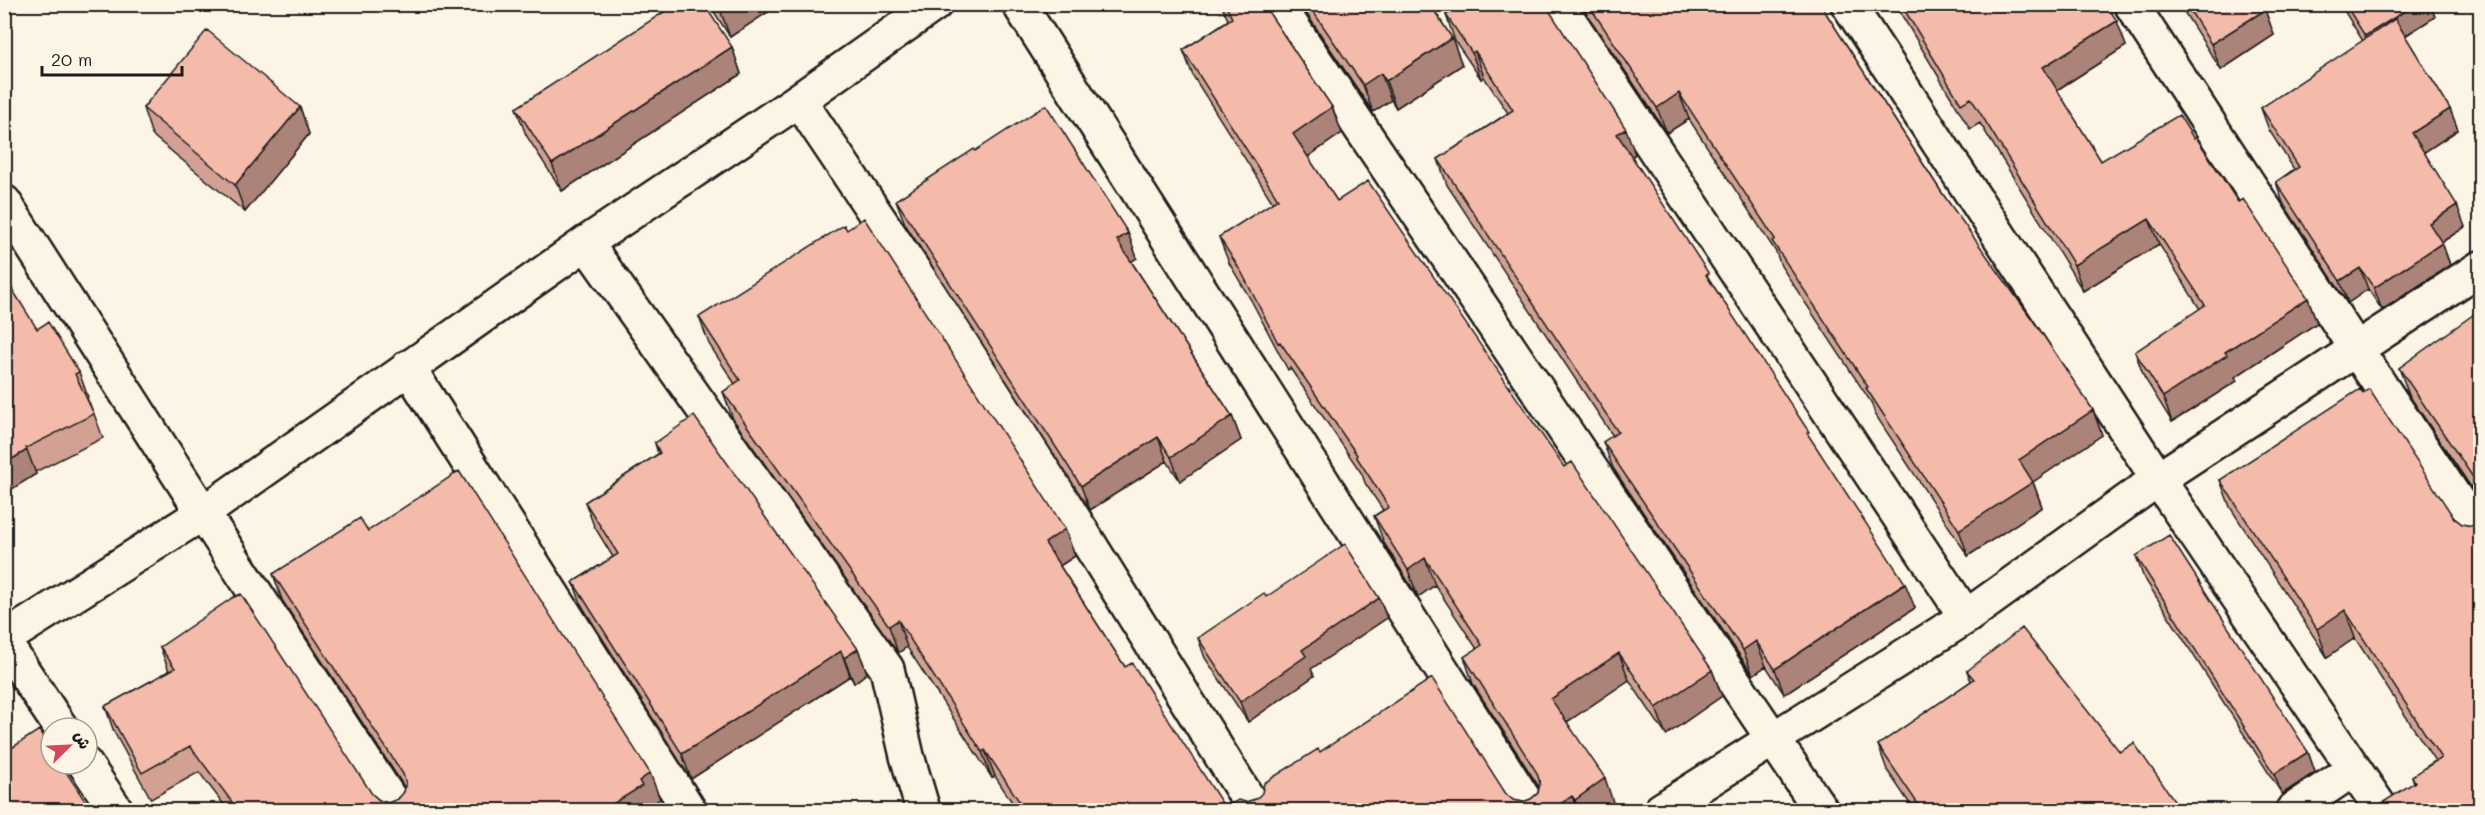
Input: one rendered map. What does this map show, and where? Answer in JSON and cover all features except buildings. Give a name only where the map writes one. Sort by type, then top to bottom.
[{"type":"street","points":[[53,716],[4,641],[202,513],[586,243],[799,100],[935,4]]},
{"type":"street","points":[[1019,4],[1531,810]]},
{"type":"street","points":[[1277,4],[1821,810]]},
{"type":"street","points":[[1558,4],[1966,617]]},
{"type":"street","points":[[1848,4],[2158,479],[2382,810]]},
{"type":"street","points":[[2131,4],[2356,349],[2481,535]]},
{"type":"street","points":[[799,100],[930,295],[1057,492],[1255,810]]},
{"type":"street","points":[[4,202],[202,513],[397,810]]},
{"type":"street","points":[[586,243],[887,669],[907,756],[923,810]]},
{"type":"street","points":[[1661,810],[1966,617],[2158,479],[2481,268]]},
{"type":"street","points":[[408,367],[689,810]]},
{"type":"street","points":[[2293,810],[2354,769]]},
{"type":"street","points":[[93,776],[116,810]]}]
